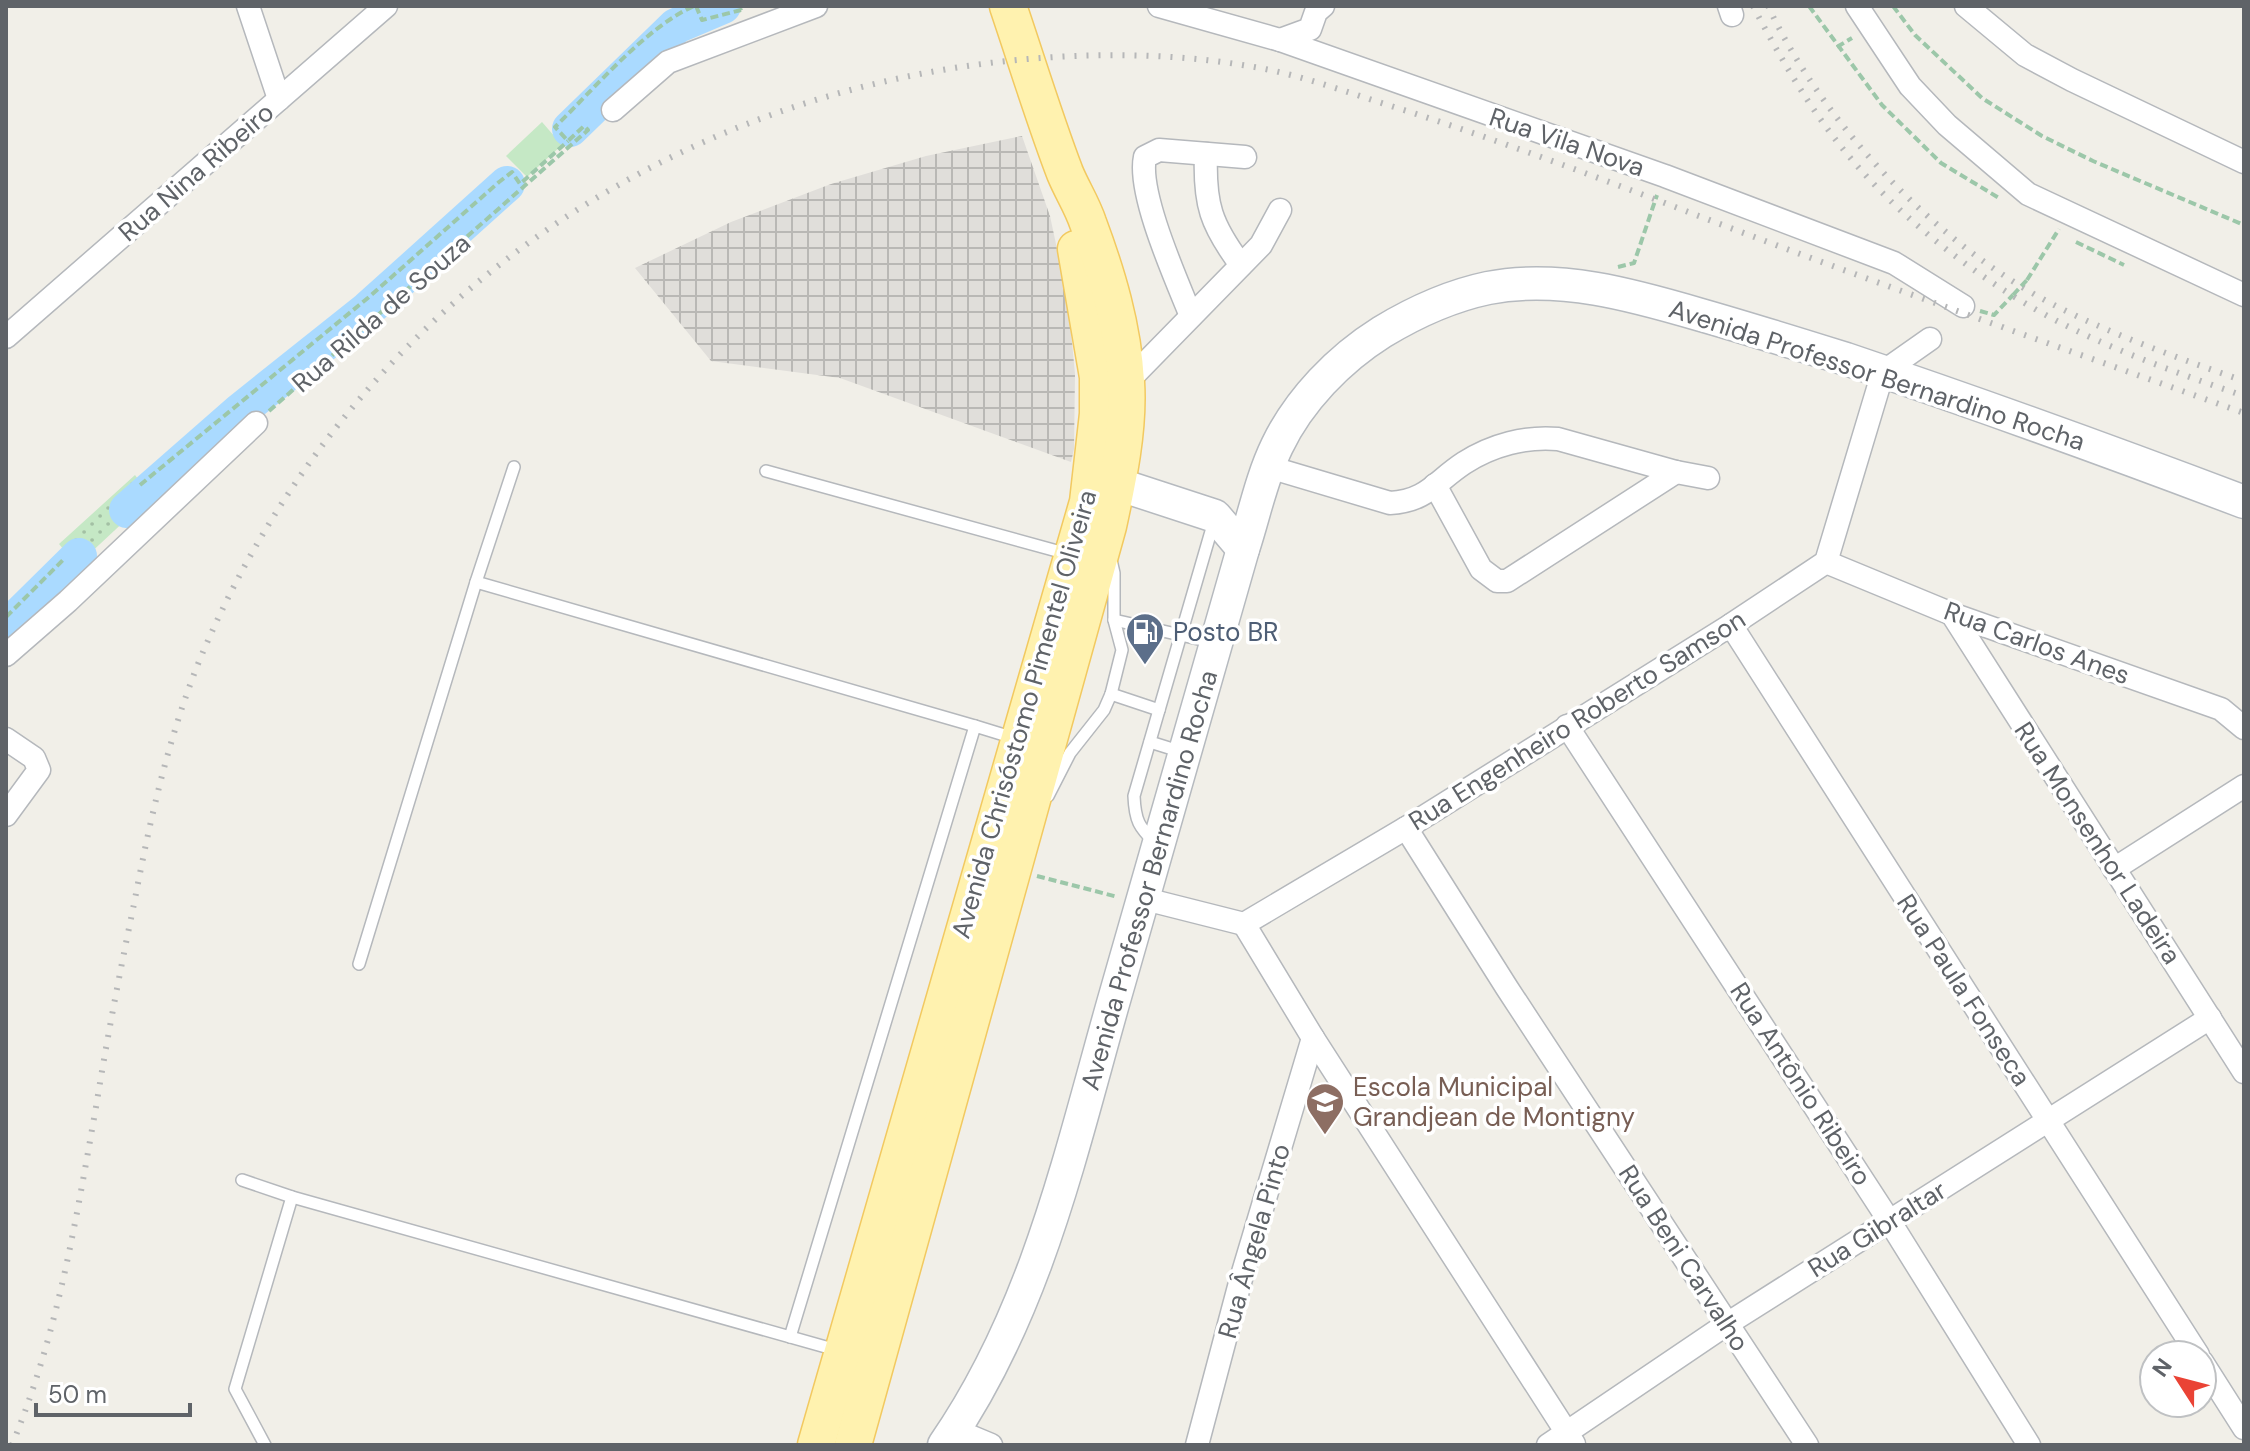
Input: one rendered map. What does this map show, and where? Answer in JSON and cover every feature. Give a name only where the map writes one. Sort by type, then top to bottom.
[{"type":"main road","points":[[1008,6],[1066,176]]},
{"type":"main road","name":"Avenida Chrisóstomo Pimentel Oliveira","points":[[853,1445],[1027,815],[1126,383],[1120,326],[1088,222],[1066,176]]},
{"type":"main road","name":"Avenida Chrisóstomo Pimentel Oliveira","points":[[1066,176],[1098,377],[1102,493]]},
{"type":"main road","name":"Avenida Professor Bernardino Rocha","points":[[949,1437],[1015,1320],[1036,1267],[1079,1130],[1264,481],[1278,445],[1313,393],[1342,361],[1370,340],[1411,315],[1457,296],[1489,288],[1528,284],[1578,286],[1638,297],[1766,333],[1883,372],[2244,502]]},
{"type":"main road","points":[[1102,493],[1215,516],[1248,505],[1264,481]]},
{"type":"main road","points":[[1215,516],[1243,549]]},
{"type":"main road","name":"Avenida Chrisóstomo Pimentel Oliveira","points":[[816,1445],[1019,740],[1088,550]]},
{"type":"main road","points":[[830,1445],[830,1417],[841,1363]]},
{"type":"street","points":[[248,6],[279,99]]},
{"type":"street","name":"Rua Nina Ribeiro","points":[[6,337],[386,6]]},
{"type":"street","points":[[613,110],[668,62],[816,6]]},
{"type":"street","name":"Rua Vila Nova","points":[[1159,6],[1280,40],[1665,176],[1894,263],[1963,306]]},
{"type":"street","points":[[1280,40],[1310,29],[1316,12],[1323,6]]},
{"type":"street","points":[[1857,6],[1910,86],[1947,125],[2028,194],[2244,295]]},
{"type":"street","points":[[1966,6],[2025,55],[2244,162]]},
{"type":"street","points":[[1191,316],[1156,224],[1144,179],[1145,157],[1159,150],[1245,157]]},
{"type":"street","points":[[1206,154],[1204,188],[1211,215],[1222,240],[1241,265]]},
{"type":"street","points":[[1126,383],[1261,245],[1280,210]]},
{"type":"street","points":[[1826,562],[1883,372],[1930,339]]},
{"type":"street","points":[[6,655],[79,591],[256,423]]},
{"type":"street","points":[[1264,481],[1390,503],[1408,502],[1486,451],[1515,441],[1540,437],[1573,442],[1676,472],[1708,478]]},
{"type":"street","points":[[1435,485],[1481,569],[1497,581],[1507,581],[1676,472]]},
{"type":"street","name":"Rua Carlos Anes","points":[[1826,562],[1952,614],[2221,709],[2244,728]]},
{"type":"street","name":"Rua Engenheiro Roberto Samson","points":[[1244,924],[1406,828],[1826,562]]},
{"type":"street","name":"Rua Monsenhor Ladeira","points":[[1952,614],[2244,1072]]},
{"type":"street","name":"Rua Paula Fonseca","points":[[1731,625],[2188,1339]]},
{"type":"street","name":"Rua Antônio Ribeiro","points":[[1567,726],[1890,1222],[2029,1445]]},
{"type":"street","points":[[6,739],[34,758],[39,770],[6,815]]},
{"type":"street","points":[[2114,869],[2244,786]]},
{"type":"street","name":"Rua Beni Carvalho","points":[[1406,828],[1807,1445]]},
{"type":"street","points":[[1144,901],[1244,924],[1313,1038],[1571,1439]]},
{"type":"street","name":"Rua Gibraltar","points":[[1548,1445],[1571,1439],[1727,1324],[2210,1018]]},
{"type":"street","name":"Rua Ângela Pinto","points":[[1197,1445],[1241,1279],[1313,1038]]},
{"type":"street","points":[[2218,1387],[2244,1428]]},
{"type":"street","points":[[949,1437],[991,1445]]},
{"type":"lane","points":[[359,964],[514,467]]},
{"type":"lane","points":[[766,471],[1088,550],[1114,573],[1114,620],[1122,650],[1111,694],[1104,710],[1070,753],[1045,800],[1027,815]]},
{"type":"lane","points":[[1160,848],[1143,831],[1135,817],[1134,796],[1215,516]]},
{"type":"lane","points":[[476,582],[1019,740]]},
{"type":"lane","points":[[1114,620],[1216,643]]},
{"type":"lane","points":[[1111,694],[1159,710]]},
{"type":"lane","points":[[790,1337],[975,726]]},
{"type":"lane","points":[[1150,742],[1187,753]]},
{"type":"lane","points":[[242,1180],[292,1197],[790,1337],[841,1363]]},
{"type":"lane","points":[[265,1445],[235,1389],[292,1197]]},
{"type":"path","points":[[140,485],[369,297],[499,182],[512,172],[520,184],[568,141],[555,127],[663,25],[696,6],[702,20]]},
{"type":"path","points":[[1893,6],[1915,35],[1982,98],[2042,136],[2244,225]]},
{"type":"path","name":"Rua Rilda de Souza","points":[[256,423],[588,130],[584,126],[568,141]]},
{"type":"path","points":[[1600,290],[1615,267],[1634,263],[1665,176]]},
{"type":"path","points":[[1963,306],[1994,315],[2027,280],[2067,212]]},
{"type":"path","points":[[6,617],[64,559]]},
{"type":"path","points":[[1012,869],[1144,901]]},
{"type":"shaded area","points":[[1022,136],[1050,216],[1068,300],[1075,374],[1074,449],[1071,462],[840,378],[711,361],[635,268],[731,222],[831,184],[926,156]]},
{"type":"green space","points":[[542,122],[562,145],[527,177],[506,156]]},
{"type":"green space","points":[[135,475],[144,487],[122,508],[130,516],[85,558],[77,550],[69,556],[59,544]]},
{"type":"waterway","points":[[570,129],[676,26],[723,6]]},
{"type":"waterway","points":[[127,510],[240,411],[368,309],[507,184]]},
{"type":"waterway","points":[[6,628],[79,556]]},
{"type":"railway","points":[[1753,6],[1801,90],[1844,150],[1881,191],[1954,256],[2008,293],[2085,335],[2244,396]]},
{"type":"railway","points":[[1768,6],[1792,51],[1853,139],[1929,217],[1970,252],[2014,282],[2081,318],[2244,381]]},
{"type":"railway","points":[[12,1445],[42,1362],[53,1320],[147,841],[169,749],[200,659],[261,537],[336,427],[425,330],[525,246],[636,176],[755,121],[883,82],[1017,60],[1080,56],[1175,57],[1238,64],[1321,84],[1479,135],[1898,290],[2244,413]]},
{"type":"place","name":"Posto BR","points":[[1145,666]]},
{"type":"place","name":"Escola Municipal Grandjean de Montigny","points":[[1325,1136]]}]
